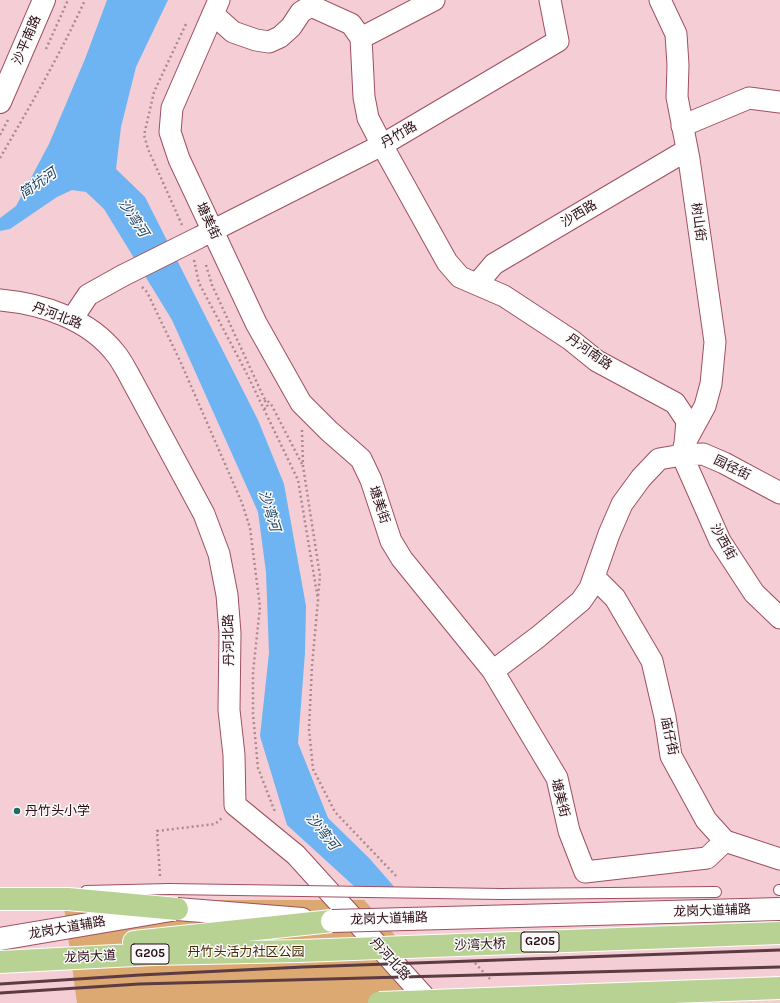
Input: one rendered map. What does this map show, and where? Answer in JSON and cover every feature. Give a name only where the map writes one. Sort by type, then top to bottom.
[{"type":"highway","points":[[0,899],[68,899],[169,896]]},
{"type":"highway","points":[[54,958],[115,945],[332,921]]},
{"type":"highway","name":"沙湾大桥","points":[[300,951],[780,933]]},
{"type":"highway","name":"龙岗大道","points":[[0,962],[153,954],[300,951]]},
{"type":"highway","points":[[379,1003],[780,988]]},
{"type":"highway","points":[[632,1003],[690,991]]},
{"type":"main road","name":"沙平南路","points":[[0,102],[44,0]]},
{"type":"main road","name":"龙岗大道辅路","points":[[0,939],[169,896],[332,921],[780,896]]},
{"type":"street","points":[[216,7],[233,32],[256,40],[269,42],[280,37],[291,27],[301,12],[311,6],[351,24],[361,38],[434,0]]},
{"type":"street","name":"丹竹路","points":[[72,319],[88,295],[198,233],[382,145],[558,41],[550,0]]},
{"type":"street","name":"树山街","points":[[660,0],[676,34],[678,66],[677,97],[687,150],[715,342],[711,384],[705,406],[684,449]]},
{"type":"street","name":"塘美街","points":[[216,7],[172,108],[170,132],[179,159],[198,233],[256,323],[301,403],[329,431],[361,459],[371,480],[391,540],[402,559],[493,671],[557,778],[569,831],[587,883]]},
{"type":"street","name":"丹河南路","points":[[361,38],[364,97],[368,118],[447,262],[460,277],[504,296],[571,340],[597,361],[675,403],[687,420],[684,449]]},
{"type":"street","points":[[682,126],[749,98],[780,102]]},
{"type":"street","name":"沙西路","points":[[477,284],[494,264],[687,150]]},
{"type":"street","name":"丹河北路","points":[[0,300],[29,304],[50,310],[72,319],[88,328],[103,340],[116,354],[129,375],[204,514],[219,554],[227,595],[230,633],[229,710],[234,755],[235,805],[296,855],[430,1003]]},
{"type":"street","points":[[493,671],[581,601],[590,588],[609,534],[622,504],[636,484],[658,459],[684,449]]},
{"type":"street","name":"园径街","points":[[684,449],[703,454],[724,463],[780,493]]},
{"type":"street","name":"沙西街","points":[[684,449],[720,541],[754,593],[780,618]]},
{"type":"street","name":"庙仔街","points":[[594,577],[615,598],[652,661],[665,717],[671,756],[706,820],[725,840],[780,859]]},
{"type":"street","points":[[587,883],[707,858],[725,840]]},
{"type":"lane","points":[[0,892],[169,896],[501,894],[587,883],[716,892]]},
{"type":"path","points":[[0,158],[45,81],[70,34],[85,0]]},
{"type":"path","points":[[187,21],[154,92],[144,135],[148,148],[198,233],[212,284],[268,407],[264,409]]},
{"type":"path","points":[[193,258],[199,283],[264,409],[298,480],[318,600]]},
{"type":"path","points":[[264,398],[271,404],[303,466]]},
{"type":"path","points":[[301,403],[303,466],[320,576],[312,666],[309,729],[313,769],[335,812],[402,882]]},
{"type":"path","points":[[169,896],[157,831],[215,824]]},
{"type":"path","points":[[475,963],[490,980]]},
{"type":"green space","name":"丹竹头活力社区公园","points":[[63,900],[382,900],[410,975],[429,1003],[77,1003]]},
{"type":"water","points":[[107,0],[168,0],[136,67],[121,127],[116,169],[145,197],[258,420],[284,484],[306,606],[305,653],[298,743],[328,818],[369,858],[496,1003],[355,887],[287,825],[260,736],[269,653],[266,572],[258,512],[172,320],[104,209],[86,192],[72,190],[57,197],[10,229],[0,231],[0,218],[16,206],[49,144],[85,59]]},
{"type":"pier","points":[[352,886],[399,888],[498,1002],[454,1003]]},
{"type":"railway","points":[[0,984],[303,967],[780,950]]},
{"type":"railway","points":[[0,993],[139,984],[780,967]]},
{"type":"place","name":"丹竹头小学","points":[[17,811]]},
{"type":"water label","name":"简坑河","points":[[38,184]]},
{"type":"water label","name":"沙湾河","points":[[133,218]]},
{"type":"water label","name":"沙湾河","points":[[269,511]]},
{"type":"water label","name":"沙湾河","points":[[322,832]]}]
